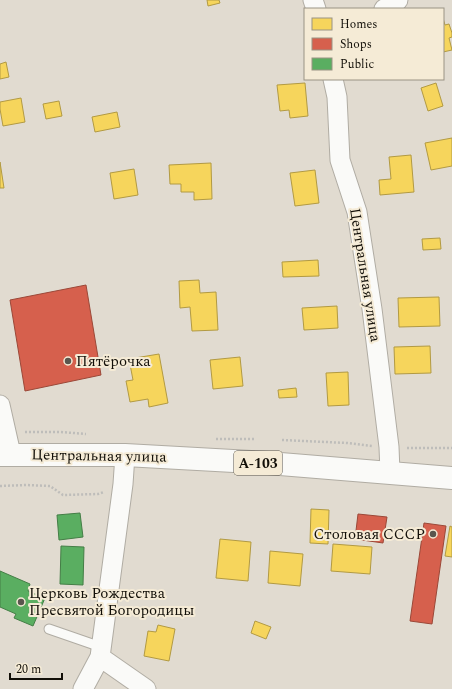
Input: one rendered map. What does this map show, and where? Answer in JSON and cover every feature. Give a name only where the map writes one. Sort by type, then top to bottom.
[{"type":"main road","name":"Центральная улица","points":[[6,455],[125,455],[390,472],[452,478]]},
{"type":"street","points":[[386,8],[393,5],[398,0]]},
{"type":"street","name":"Центральная улица","points":[[333,80],[336,97],[340,160],[356,212],[372,309],[389,447],[390,472]]},
{"type":"street","points":[[0,405],[6,455]]},
{"type":"street","points":[[83,689],[101,652],[123,484],[125,455]]},
{"type":"street","points":[[101,652],[146,689]]},
{"type":"lane","points":[[48,629],[101,652]]},
{"type":"path","points":[[282,440],[347,443],[389,447],[452,448]]},
{"type":"path","points":[[0,486],[50,486],[63,495],[98,494],[123,484]]},
{"type":"building: Homes","points":[[207,0],[219,0],[220,3],[208,6]]},
{"type":"building: Homes","points":[[444,22],[445,25],[449,24],[452,33],[452,37],[449,38],[452,50],[444,52]]},
{"type":"building: Homes","points":[[6,62],[9,77],[0,79],[0,64]]},
{"type":"building: Homes","points":[[305,83],[308,116],[290,118],[289,110],[280,111],[277,85]]},
{"type":"building: Homes","points":[[436,83],[443,106],[428,111],[421,88]]},
{"type":"building: Homes","points":[[21,98],[25,122],[3,126],[0,102]]},
{"type":"building: Homes","points":[[59,101],[62,116],[46,119],[43,104]]},
{"type":"building: Homes","points":[[117,112],[120,127],[95,132],[92,117]]},
{"type":"building: Homes","points":[[452,138],[452,166],[431,170],[425,143]]},
{"type":"building: Homes","points":[[411,155],[414,192],[380,195],[379,180],[391,179],[389,157]]},
{"type":"building: Homes","points":[[0,162],[4,188],[0,188]]},
{"type":"building: Homes","points":[[211,163],[212,199],[194,200],[194,192],[181,192],[181,184],[170,184],[169,165]]},
{"type":"building: Homes","points":[[134,169],[138,195],[114,199],[110,173]]},
{"type":"building: Homes","points":[[315,170],[319,203],[295,206],[290,173]]},
{"type":"building: Homes","points":[[440,238],[441,249],[423,250],[422,239]]},
{"type":"building: Homes","points":[[318,260],[319,276],[283,277],[282,262]]},
{"type":"building: Homes","points":[[199,280],[200,293],[216,292],[218,330],[192,331],[190,307],[180,308],[179,281]]},
{"type":"building: Homes","points":[[439,297],[440,326],[399,327],[398,298]]},
{"type":"building: Homes","points":[[337,306],[338,328],[304,330],[302,308]]},
{"type":"building: Homes","points":[[430,346],[431,373],[395,374],[394,347]]},
{"type":"building: Homes","points":[[159,354],[168,403],[149,407],[148,399],[130,402],[126,381],[133,380],[129,359]]},
{"type":"building: Homes","points":[[240,357],[243,386],[213,389],[210,360]]},
{"type":"building: Homes","points":[[348,372],[349,405],[328,406],[326,373]]},
{"type":"building: Homes","points":[[296,388],[297,397],[279,398],[278,390]]},
{"type":"building: Homes","points":[[311,509],[329,510],[328,544],[310,543]]},
{"type":"building: Homes","points":[[450,526],[452,527],[452,557],[445,556]]},
{"type":"building: Homes","points":[[220,539],[251,542],[248,581],[216,578]]},
{"type":"building: Homes","points":[[333,544],[372,547],[370,574],[331,571]]},
{"type":"building: Homes","points":[[270,551],[303,554],[300,586],[268,583]]},
{"type":"building: Homes","points":[[255,621],[271,627],[266,639],[251,633]]},
{"type":"building: Homes","points":[[158,625],[175,629],[169,661],[144,656],[148,631],[156,632]]},
{"type":"building: Shops","points":[[86,285],[101,375],[25,391],[10,300]]},
{"type":"building: Shops","points":[[358,514],[387,517],[383,543],[355,539]]},
{"type":"building: Shops","points":[[424,523],[446,526],[432,624],[410,621]]},
{"type":"building: Public","points":[[80,513],[83,537],[59,540],[57,515]]},
{"type":"building: Public","points":[[61,546],[84,547],[83,585],[60,584]]},
{"type":"building: Public","name":"Церковь Рождества Пресвятой Богородицы","points":[[0,571],[30,584],[28,591],[45,598],[33,626],[14,618],[16,614],[0,607]]},
{"type":"place","name":"Пятёрочка","points":[[68,361]]},
{"type":"place","name":"Столовая СССР","points":[[433,534]]},
{"type":"place","name":"Церковь Рождества Пресвятой Богородицы","points":[[21,602]]}]
